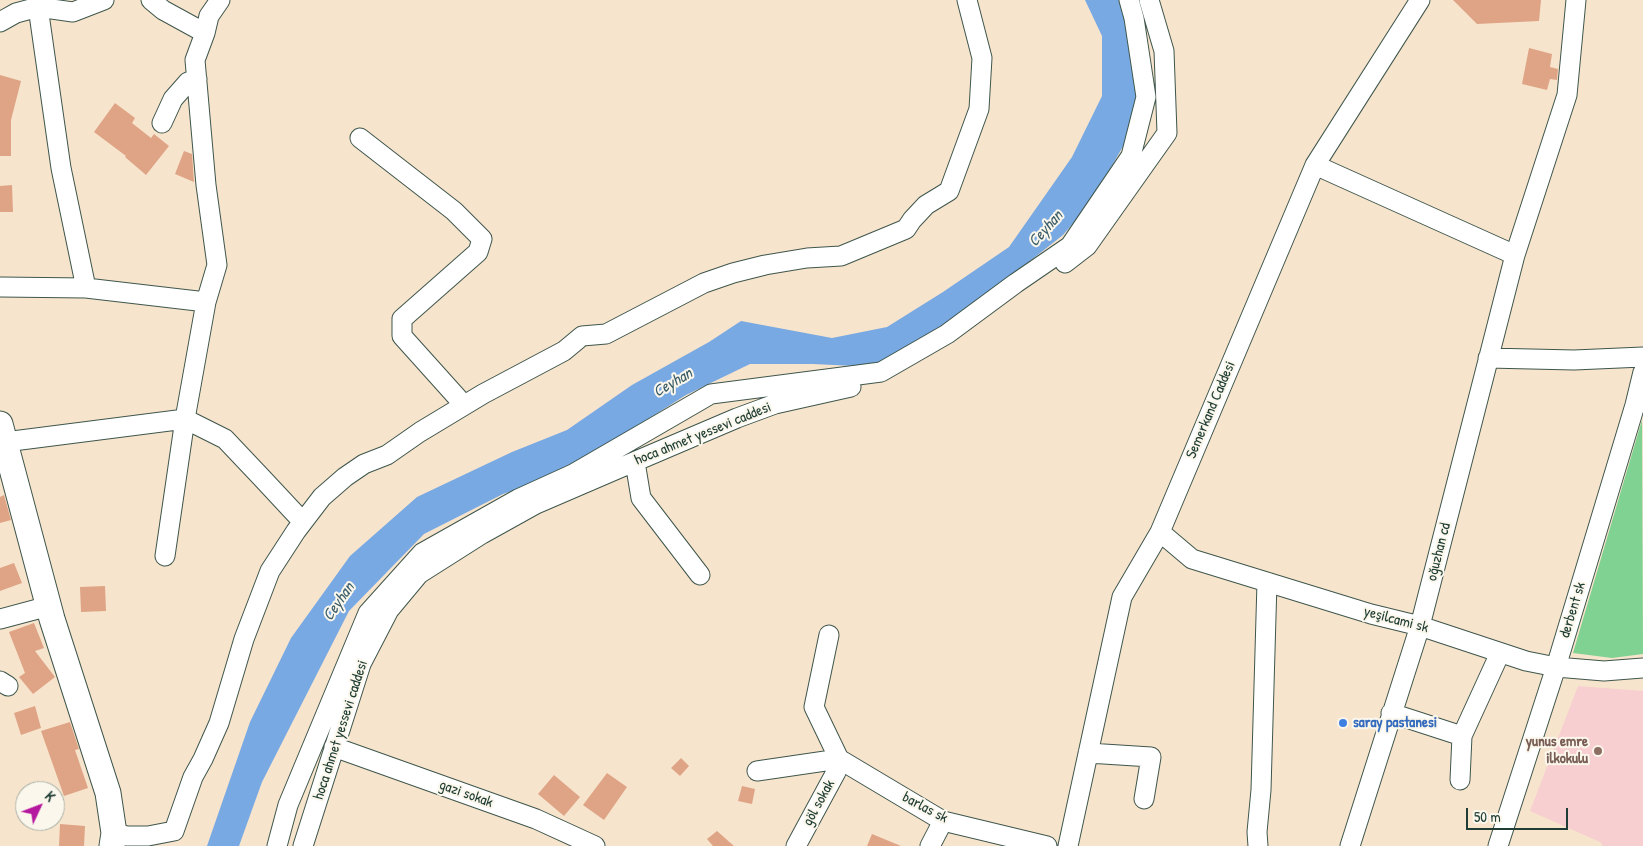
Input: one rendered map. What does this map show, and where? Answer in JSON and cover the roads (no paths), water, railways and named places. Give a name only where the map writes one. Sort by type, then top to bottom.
[{"type":"main road","points":[[3,433],[49,606],[108,793],[115,842]]},
{"type":"street","points":[[0,22],[16,13],[38,7],[73,12],[104,0]]},
{"type":"street","points":[[151,0],[163,10],[206,33]]},
{"type":"street","points":[[165,556],[185,418],[206,302],[217,265],[206,185],[195,60],[206,33],[209,16],[220,0]]},
{"type":"street","points":[[115,842],[127,836],[148,836],[170,841],[193,777],[204,759],[219,723],[244,640],[270,571],[302,522],[322,497],[345,477],[364,464],[387,455],[464,405],[564,351],[582,336],[606,334],[704,284],[765,265],[807,258],[842,256],[906,229],[926,205],[949,191],[979,110],[982,58],[968,0]]},
{"type":"street","points":[[277,846],[288,805],[368,613],[422,553],[518,499],[573,474],[711,394],[880,372],[947,334],[1070,246],[1131,156],[1146,97],[1134,18],[1129,0]]},
{"type":"street","name":"hoca ahmet yessevi caddesi","points":[[303,846],[361,664],[389,610],[418,574],[482,534],[536,504],[737,418],[775,404],[874,383],[907,368],[923,360],[1015,300],[1087,246],[1167,133],[1164,51],[1149,0]]},
{"type":"street","name":"Semerkand Caddesi","points":[[1068,846],[1122,597],[1160,532],[1315,165],[1420,0]]},
{"type":"street","name":"oğuzhan cd","points":[[1350,846],[1420,626],[1515,255],[1567,95],[1576,0]]},
{"type":"street","points":[[38,7],[61,168],[86,288]]},
{"type":"street","points":[[162,123],[173,99],[188,82],[197,79]]},
{"type":"street","points":[[360,138],[454,211],[482,238],[478,252],[402,319],[402,336],[464,405]]},
{"type":"street","points":[[1315,165],[1515,255]]},
{"type":"street","points":[[0,287],[86,288],[206,302]]},
{"type":"street","points":[[1488,358],[1574,360],[1643,357]]},
{"type":"street","name":"derbent sk","points":[[1498,846],[1556,667],[1640,395],[1643,372]]},
{"type":"street","points":[[3,433],[118,428],[185,418],[225,439],[302,522]]},
{"type":"street","points":[[635,462],[641,498],[700,575]]},
{"type":"street","name":"yeşilcami sk","points":[[1160,532],[1192,559],[1371,614],[1420,626],[1526,661],[1556,667],[1604,671],[1643,668]]},
{"type":"street","points":[[1258,846],[1267,582]]},
{"type":"street","points":[[0,618],[49,606]]},
{"type":"street","points":[[758,771],[839,759],[814,707],[828,636]]},
{"type":"street","points":[[1460,780],[1462,736],[1500,653]]},
{"type":"street","points":[[1391,713],[1462,736]]},
{"type":"street","name":"gazi sokak","points":[[334,747],[536,819],[596,846]]},
{"type":"street","points":[[1088,753],[1151,757],[1144,799]]},
{"type":"street","name":"barlas sk","points":[[839,759],[943,820],[1047,846]]},
{"type":"street","name":"göl sokak","points":[[796,846],[836,772],[839,759]]},
{"type":"street","points":[[930,846],[943,820]]},
{"type":"water","name":"Ceyhan","points":[[1085,0],[1120,0],[1140,80],[1137,122],[1090,204],[1063,235],[936,335],[876,367],[750,364],[686,395],[558,476],[503,494],[424,534],[349,611],[262,782],[239,846],[207,846],[250,722],[291,638],[350,556],[417,497],[512,452],[567,430],[632,385],[709,342],[741,321],[832,338],[887,327],[1009,247],[1072,157],[1102,96],[1102,36]]},
{"type":"place","name":"saray pastanesi","points":[[1343,723]]},
{"type":"place","name":"yunus emre ilkokulu","points":[[1598,751]]}]
